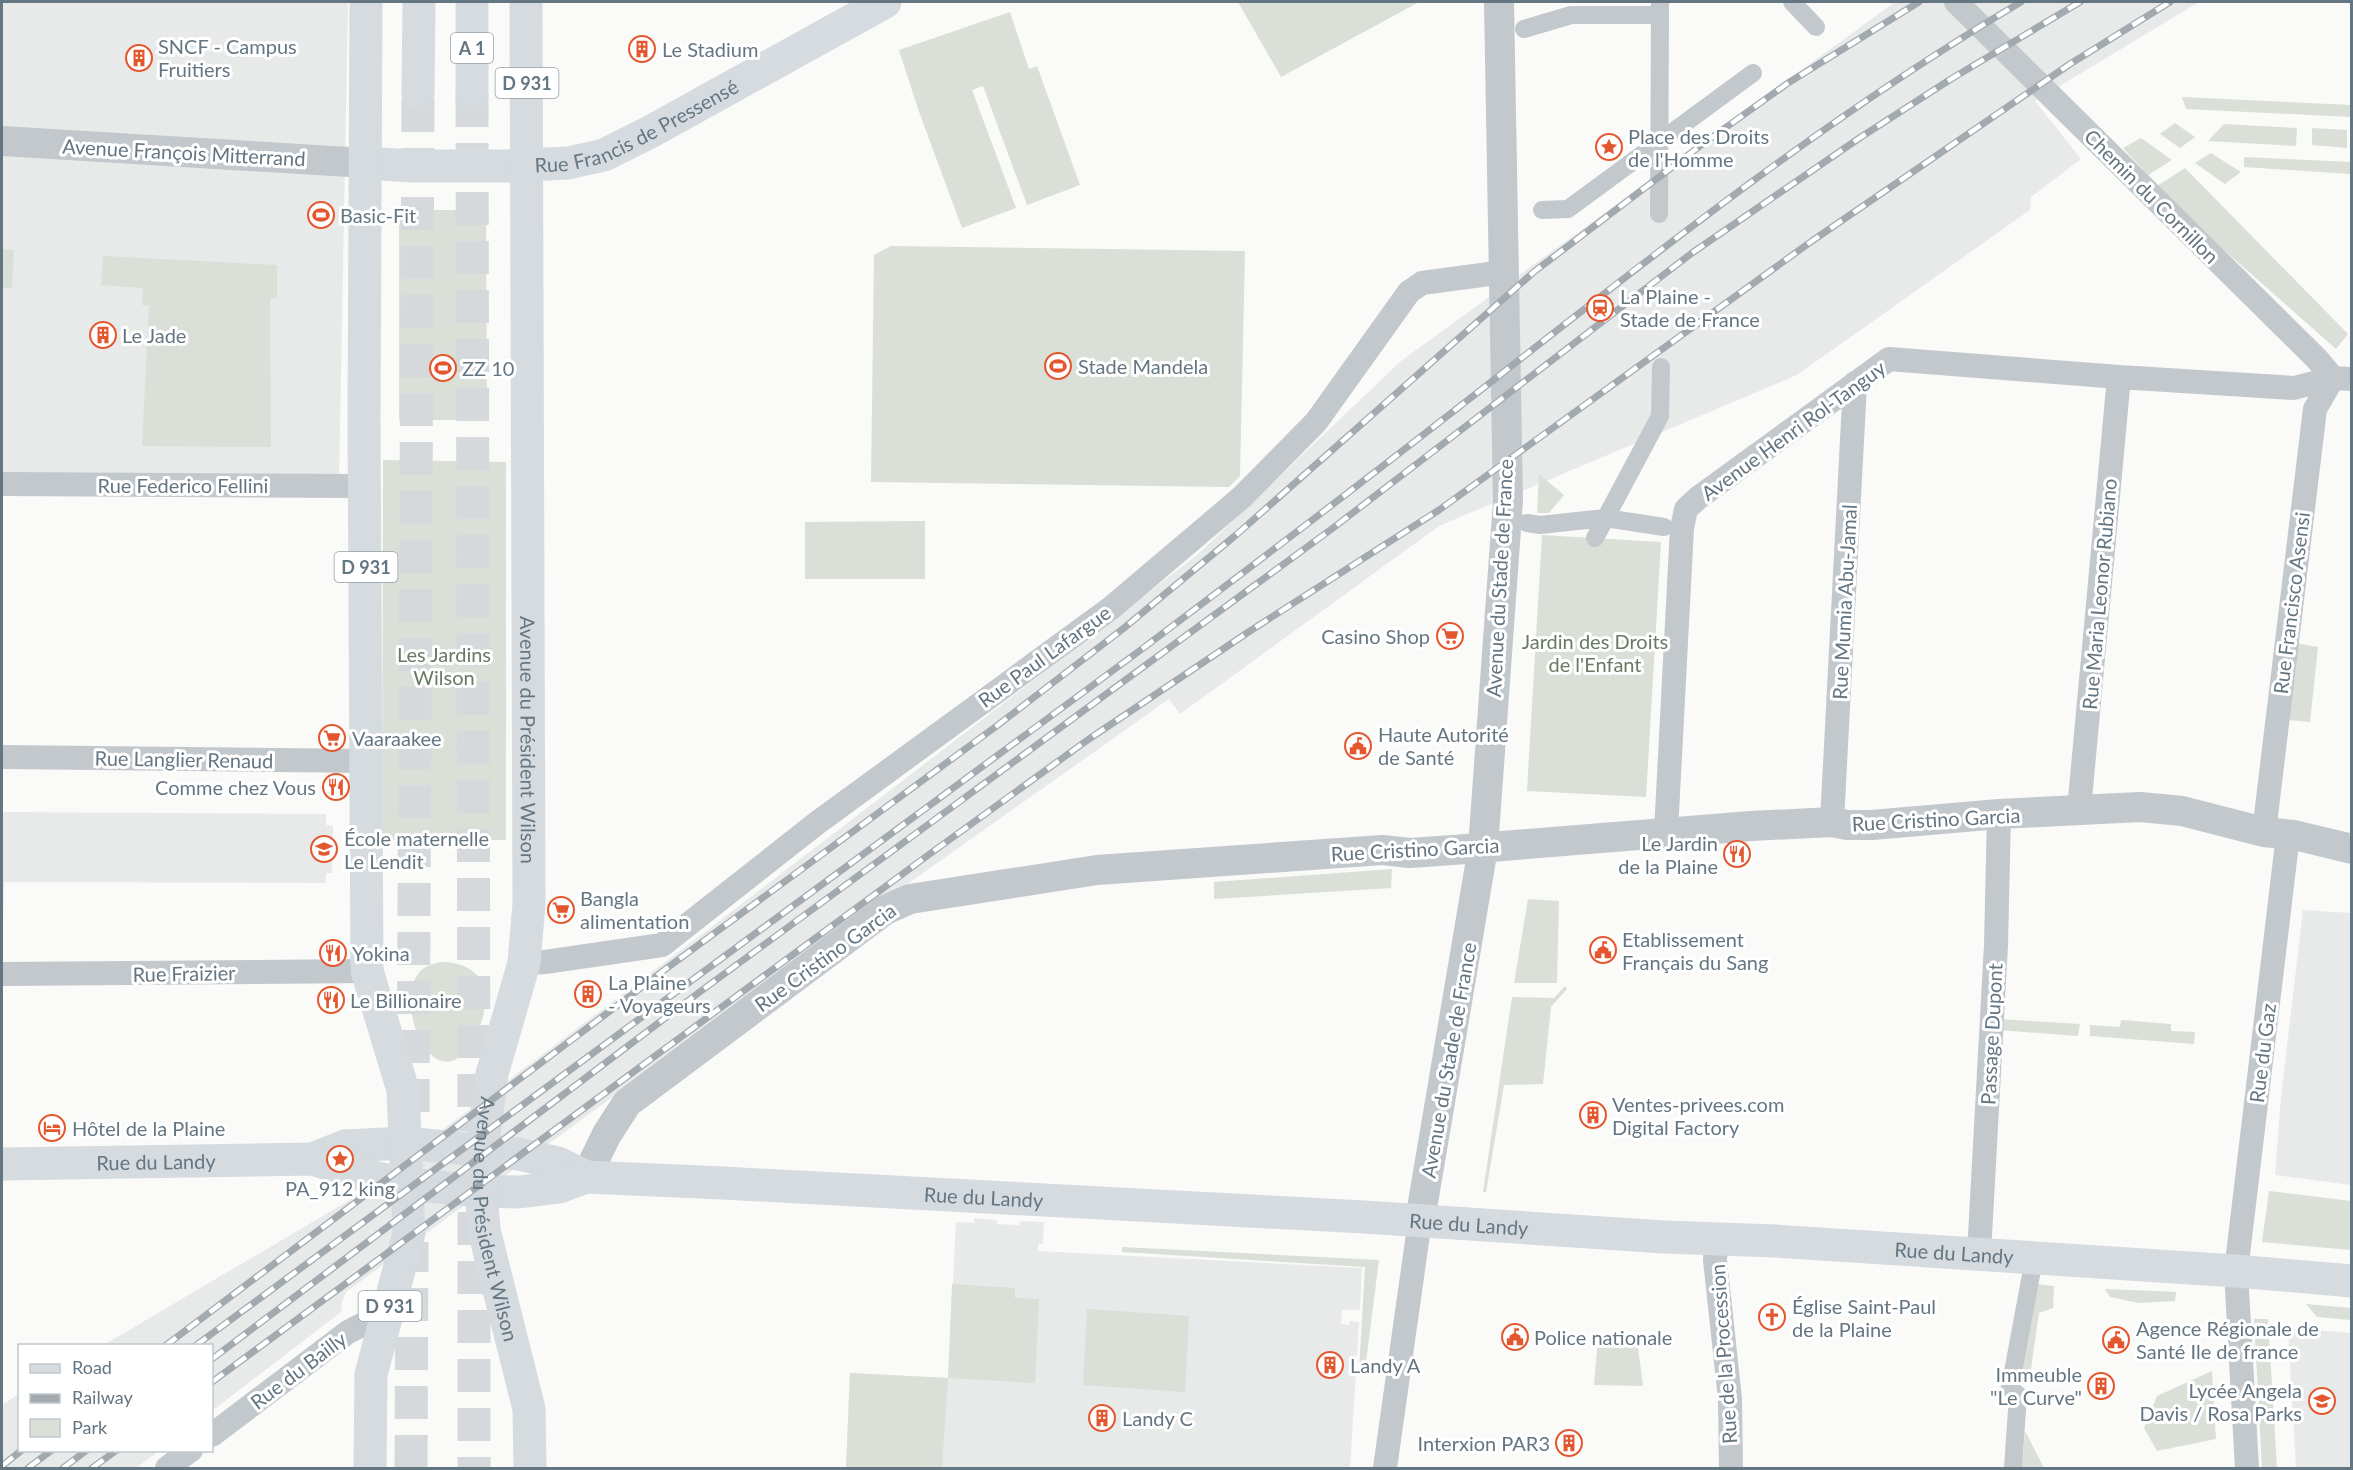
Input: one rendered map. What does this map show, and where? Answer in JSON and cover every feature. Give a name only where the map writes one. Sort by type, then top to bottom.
[{"type":"main road","name":"D 931","points":[[366,2],[367,971],[403,1090],[409,1233],[371,1374],[370,1468]]},
{"type":"main road","points":[[418,94],[419,2]]},
{"type":"main road","name":"A 1","points":[[472,2],[472,94]]},
{"type":"main road","name":"Avenue du Président Wilson","points":[[526,2],[529,904],[524,963],[492,1074],[482,1150],[481,1191],[484,1230],[529,1409],[530,1468]]},
{"type":"main road","name":"Rue Francis de Pressensé","points":[[366,163],[412,166],[528,165],[568,163],[604,155],[885,2]]},
{"type":"main road","name":"Rue du Landy","points":[[312,1159],[345,1146],[405,1143],[518,1154],[558,1163],[586,1177]]},
{"type":"main road","name":"Rue du Landy","points":[[2,1164],[312,1159],[367,1176],[407,1184],[481,1191],[519,1192],[559,1187],[586,1177],[1068,1200],[1979,1254],[2352,1281]]},
{"type":"street","name":"Avenue du Stade de France","points":[[1420,1220],[1483,848],[1508,501],[1499,2]]},
{"type":"street","points":[[1792,2],[1816,27]]},
{"type":"street","name":"Chemin du Cornillon","points":[[1956,2],[2308,351],[2342,379]]},
{"type":"street","points":[[1524,28],[1571,15],[1660,8],[1659,214]]},
{"type":"street","points":[[1542,210],[1568,209],[1753,73]]},
{"type":"street","name":"Avenue François Mitterrand","points":[[2,141],[366,163]]},
{"type":"street","name":"Rue Paul Lafargue","points":[[524,963],[662,945],[817,823],[1111,608],[1242,497],[1316,422],[1409,292],[1422,283],[1504,273]]},
{"type":"street","name":"Avenue Henri Rol-Tanguy","points":[[1666,832],[1682,540],[1686,509],[1889,359],[2294,388],[2342,379]]},
{"type":"street","points":[[1595,538],[1660,416],[1661,367]]},
{"type":"street","name":"Rue Maria Leonor Rubiano","points":[[2079,810],[2119,377]]},
{"type":"street","name":"Rue Francisco Asensi","points":[[2276,833],[2315,409],[2342,379]]},
{"type":"street","name":"Rue Mumia Abu-Jamal","points":[[1832,822],[1855,383]]},
{"type":"street","name":"Rue Federico Fellini","points":[[2,484],[365,486]]},
{"type":"street","points":[[1527,523],[1540,525],[1605,518],[1664,527]]},
{"type":"street","name":"Rue Langlier Renaud","points":[[2,757],[366,761]]},
{"type":"street","name":"Rue Cristino Garcia","points":[[586,1177],[607,1134],[627,1102],[885,910],[910,898],[1097,870],[1383,850],[1410,853],[1666,832],[1832,822],[1847,825],[1872,825],[1999,814],[2140,807],[2161,808],[2352,849]]},
{"type":"street","name":"Passage Dupont","points":[[1979,1254],[1996,945],[1999,814]]},
{"type":"street","name":"Rue du Gaz","points":[[2247,1468],[2236,1271],[2276,833]]},
{"type":"street","name":"Rue Fraizier","points":[[2,974],[367,971]]},
{"type":"street","points":[[1384,1468],[1420,1220]]},
{"type":"street","name":"Rue de la Procession","points":[[1716,1239],[1715,1260],[1730,1399],[1731,1468]]},
{"type":"street","points":[[2013,1468],[2018,1395],[2010,1388],[2034,1259]]},
{"type":"street","name":"Rue du Bailly","points":[[213,1434],[348,1332],[389,1311]]},
{"type":"street","points":[[167,1468],[188,1452]]},
{"type":"shaded area","points":[[2,2],[348,2],[339,483],[2,480]]},
{"type":"shaded area","points":[[1895,2],[2199,2],[2035,101],[2081,159],[2031,197],[2030,210],[1797,375],[1439,526],[1180,714],[1169,699],[800,960],[346,1292],[341,1312],[213,1410],[213,1344],[105,1344],[348,1201],[705,932],[1196,556],[1401,361]]},
{"type":"shaded area","points":[[2,812],[326,814],[326,825],[333,826],[332,873],[326,873],[326,883],[4,882],[2,960]]},
{"type":"shaded area","points":[[2303,910],[2351,913],[2351,1185],[2275,1175],[2281,1097]]},
{"type":"shaded area","points":[[974,1218],[997,1220],[997,1224],[1019,1225],[1020,1221],[1044,1222],[1043,1244],[1038,1244],[1038,1251],[1362,1268],[1360,1310],[1342,1310],[1341,1324],[1349,1325],[1350,1321],[1359,1322],[1350,1468],[846,1468],[850,1373],[948,1378],[956,1222],[974,1223]]},
{"type":"shaded area","name":"Lycée Angela Davis / Rosa Parks","points":[[2288,1328],[2351,1333],[2351,1468],[2296,1468]]},
{"type":"shaded area","points":[[18,1395],[18,1452],[158,1452],[136,1468],[2,1468],[2,1405]]},
{"type":"green space","points":[[1238,2],[1419,2],[1281,77]]},
{"type":"green space","points":[[1010,12],[1029,69],[1037,66],[1080,185],[1027,205],[983,86],[972,90],[1016,208],[962,228],[899,50]]},
{"type":"green space","points":[[2182,97],[2351,105],[2351,117],[2186,109]]},
{"type":"green space","points":[[2175,123],[2195,137],[2180,148],[2160,134]]},
{"type":"green space","points":[[2224,124],[2297,128],[2296,146],[2208,141]]},
{"type":"green space","points":[[2312,128],[2347,130],[2347,148],[2312,145]]},
{"type":"green space","points":[[2141,138],[2172,160],[2148,175],[2123,148]]},
{"type":"green space","points":[[2211,153],[2241,172],[2225,184],[2195,163]]},
{"type":"green space","points":[[2244,157],[2351,162],[2351,174],[2244,167]]},
{"type":"green space","points":[[2185,168],[2348,334],[2336,349],[2154,188]]},
{"type":"green space","points":[[399,210],[486,210],[487,420],[399,420]]},
{"type":"green space","name":"Stade Mandela","points":[[891,246],[1245,251],[1240,476],[1229,487],[871,482],[874,255]]},
{"type":"green space","points":[[2,249],[14,250],[12,288],[2,288]]},
{"type":"green space","points":[[103,256],[277,265],[277,298],[270,299],[271,447],[142,446],[149,306],[142,305],[143,288],[101,285]]},
{"type":"green space","name":"Les Jardins Wilson","points":[[383,460],[506,462],[506,840],[382,840]]},
{"type":"green space","points":[[1539,474],[1564,495],[1549,513],[1537,513]]},
{"type":"green space","points":[[925,521],[925,579],[805,579],[805,522]]},
{"type":"green space","name":"Jardin des Droits de l'Enfant","points":[[1542,535],[1661,542],[1646,797],[1527,791]]},
{"type":"green space","points":[[2295,643],[2318,647],[2310,722],[2288,720]]},
{"type":"green space","points":[[1392,869],[1391,888],[1214,899],[1214,882]]},
{"type":"green space","points":[[1528,899],[1559,901],[1557,983],[1514,983]]},
{"type":"green space","points":[[442,962],[462,966],[477,975],[482,982],[485,1000],[482,1020],[475,1038],[464,1054],[448,1062],[439,1060],[430,1054],[423,1045],[413,1021],[411,1008],[413,983],[420,971],[425,967]]},
{"type":"green space","points":[[1565,986],[1567,989],[1551,1007],[1543,1084],[1504,1085],[1486,1192],[1483,1192],[1512,997],[1554,998]]},
{"type":"green space","points":[[1999,1019],[2080,1024],[2078,1036],[1998,1030]]},
{"type":"green space","points":[[2121,1020],[2171,1024],[2171,1031],[2195,1032],[2194,1044],[2090,1036],[2090,1025],[2120,1027]]},
{"type":"green space","points":[[2269,1191],[2351,1201],[2351,1250],[2262,1242]]},
{"type":"green space","points":[[1122,1247],[1379,1260],[1365,1370],[1359,1370],[1365,1267],[1122,1252]]},
{"type":"green space","points":[[952,1284],[1015,1288],[1015,1298],[1039,1299],[1035,1383],[948,1378]]},
{"type":"green space","points":[[2035,1284],[2054,1286],[2053,1308],[2039,1313],[2030,1376],[2017,1372]]},
{"type":"green space","points":[[2105,1289],[2176,1292],[2175,1301],[2139,1303],[2110,1297]]},
{"type":"green space","points":[[2306,1304],[2351,1308],[2351,1320],[2317,1317]]},
{"type":"green space","points":[[1087,1309],[1189,1316],[1185,1392],[1083,1385]]},
{"type":"green space","points":[[2254,1319],[2268,1319],[2277,1468],[2262,1468]]},
{"type":"green space","points":[[1598,1338],[1637,1340],[1643,1386],[1594,1385]]},
{"type":"green space","points":[[2212,1371],[2216,1439],[2157,1451],[2144,1428],[2157,1396]]},
{"type":"green space","points":[[850,1373],[948,1378],[942,1468],[846,1468]]},
{"type":"green space","points":[[2025,1431],[2044,1468],[2022,1468]]},
{"type":"tunnel","points":[[413,1112],[418,94]]},
{"type":"tunnel","points":[[472,94],[474,1131]]},
{"type":"tunnel","points":[[474,1212],[474,1468]]},
{"type":"tunnel","points":[[411,1468],[412,1242]]},
{"type":"railway","points":[[168,1344],[667,968],[998,725],[1124,628],[1236,535],[1535,271],[1704,143],[1788,83],[1919,2]]},
{"type":"railway","points":[[198,1344],[1142,649],[1750,183],[1883,89],[2021,2]]},
{"type":"railway","points":[[213,1358],[705,988],[1333,528],[1692,253],[1861,137],[1951,79],[2080,2]]},
{"type":"railway","points":[[213,1381],[1089,739],[1250,631],[1439,510],[1812,241],[2070,64],[2170,2]]},
{"type":"railway","points":[[2,1466],[20,1452]]},
{"type":"railway","points":[[28,1468],[49,1452]]},
{"type":"railway","points":[[63,1468],[84,1452]]},
{"type":"railway","points":[[92,1468],[114,1452]]},
{"type":"place","name":"Le Stadium","points":[[642,49]]},
{"type":"place","name":"SNCF - Campus Fruitiers","points":[[139,58]]},
{"type":"place","name":"Place des Droits de l'Homme","points":[[1609,147]]},
{"type":"place","name":"Basic-Fit","points":[[321,215]]},
{"type":"place","name":"La Plaine - Stade de France","points":[[1600,308]]},
{"type":"place","name":"Le Jade","points":[[103,335]]},
{"type":"place","name":"Stade Mandela","points":[[1058,366]]},
{"type":"place","name":"ZZ 10","points":[[443,368]]},
{"type":"place","name":"Casino Shop","points":[[1450,636]]},
{"type":"place","name":"Vaaraakee","points":[[332,738]]},
{"type":"place","name":"Haute Autorité de Santé","points":[[1358,746]]},
{"type":"place","name":"Comme chez Vous","points":[[336,787]]},
{"type":"place","name":"École maternelle Le Lendit","points":[[324,849]]},
{"type":"place","name":"Le Jardin de la Plaine","points":[[1737,854]]},
{"type":"place","name":"Bangla alimentation","points":[[561,910]]},
{"type":"place","name":"Etablissement Français du Sang","points":[[1603,950]]},
{"type":"place","name":"Yokina","points":[[333,953]]},
{"type":"place","name":"La Plaine - Voyageurs","points":[[588,994]]},
{"type":"place","name":"Le Billionaire","points":[[331,1000]]},
{"type":"place","name":"Ventes-privees.com Digital Factory","points":[[1593,1115]]},
{"type":"place","name":"Hôtel de la Plaine","points":[[52,1128]]},
{"type":"place","name":"PA_912 king","points":[[340,1159]]},
{"type":"place","name":"Église Saint-Paul de la Plaine","points":[[1772,1317]]},
{"type":"place","name":"Police nationale","points":[[1515,1337]]},
{"type":"place","name":"Agence Régionale de Santé Ile de france","points":[[2116,1340]]},
{"type":"place","name":"Landy A","points":[[1330,1365]]},
{"type":"place","name":"Immeuble \"Le Curve\"","points":[[2101,1386]]},
{"type":"place","name":"Lycée Angela Davis / Rosa Parks","points":[[2322,1401]]},
{"type":"place","name":"Landy C","points":[[1102,1418]]},
{"type":"place","name":"Interxion PAR3","points":[[1569,1443]]}]
